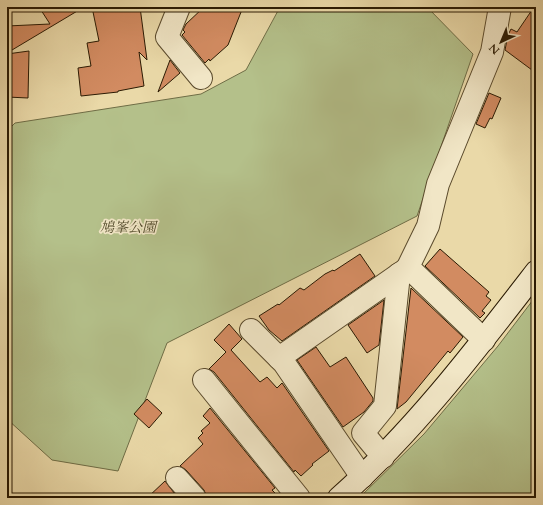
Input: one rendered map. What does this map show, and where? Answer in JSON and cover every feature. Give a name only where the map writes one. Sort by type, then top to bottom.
[{"type":"street","points":[[179,7],[167,37],[201,78]]},
{"type":"street","points":[[383,457],[363,433],[385,406],[404,270],[428,226],[438,184],[492,52],[500,7]]},
{"type":"street","points":[[404,270],[484,340]]},
{"type":"street","points":[[279,358],[404,270]]},
{"type":"street","points":[[339,498],[383,457],[484,340],[536,272]]},
{"type":"street","points":[[251,330],[279,358],[362,477]]},
{"type":"street","points":[[204,380],[299,498]]},
{"type":"street","points":[[177,478],[195,498]]},
{"type":"green space","name":"鳩峯公園","points":[[280,7],[427,7],[473,54],[417,216],[167,343],[118,471],[52,460],[7,419],[7,131],[15,123],[201,94],[246,70]]},
{"type":"green space","points":[[536,296],[536,498],[359,498],[424,434],[498,346]]},
{"type":"building","points":[[39,7],[84,7],[7,53],[7,26],[50,24]]},
{"type":"building","points":[[92,7],[140,7],[147,60],[139,52],[144,86],[118,92],[81,96],[78,68],[91,66],[87,43],[99,41]]},
{"type":"building","points":[[204,7],[243,7],[228,45],[210,61],[209,59],[205,63],[182,35],[185,32],[183,30],[186,24]]},
{"type":"building","points":[[534,7],[536,7],[536,73],[505,50],[508,35],[511,29],[517,32]]},
{"type":"building","points":[[29,51],[28,98],[7,97],[7,54]]},
{"type":"building","points":[[170,60],[180,73],[158,92]]},
{"type":"building","points":[[489,93],[501,98],[492,119],[490,118],[485,128],[476,124]]},
{"type":"building","points":[[440,249],[489,292],[486,296],[491,300],[482,311],[485,313],[480,318],[425,266]]},
{"type":"building","points":[[360,254],[375,276],[282,341],[269,330],[259,316],[278,304],[279,305],[300,288],[304,290],[325,274],[333,270],[334,271]]},
{"type":"building","points":[[411,288],[463,337],[450,353],[448,351],[406,402],[397,409]]},
{"type":"building","points":[[384,300],[379,345],[367,353],[348,325]]},
{"type":"building","points":[[229,324],[242,339],[231,350],[260,382],[267,377],[277,388],[282,383],[329,451],[312,464],[313,465],[301,476],[295,470],[294,472],[214,372],[209,369],[226,352],[214,340]]},
{"type":"building","points":[[316,347],[330,367],[346,357],[373,398],[373,401],[364,412],[343,427],[297,360]]},
{"type":"building","points":[[147,399],[162,413],[149,428],[134,414]]},
{"type":"building","points":[[210,408],[275,488],[272,490],[280,498],[207,498],[204,490],[186,470],[180,466],[203,444],[198,438],[203,433],[201,431],[210,423],[203,416]]},
{"type":"building","points":[[165,481],[178,498],[147,498]]}]
